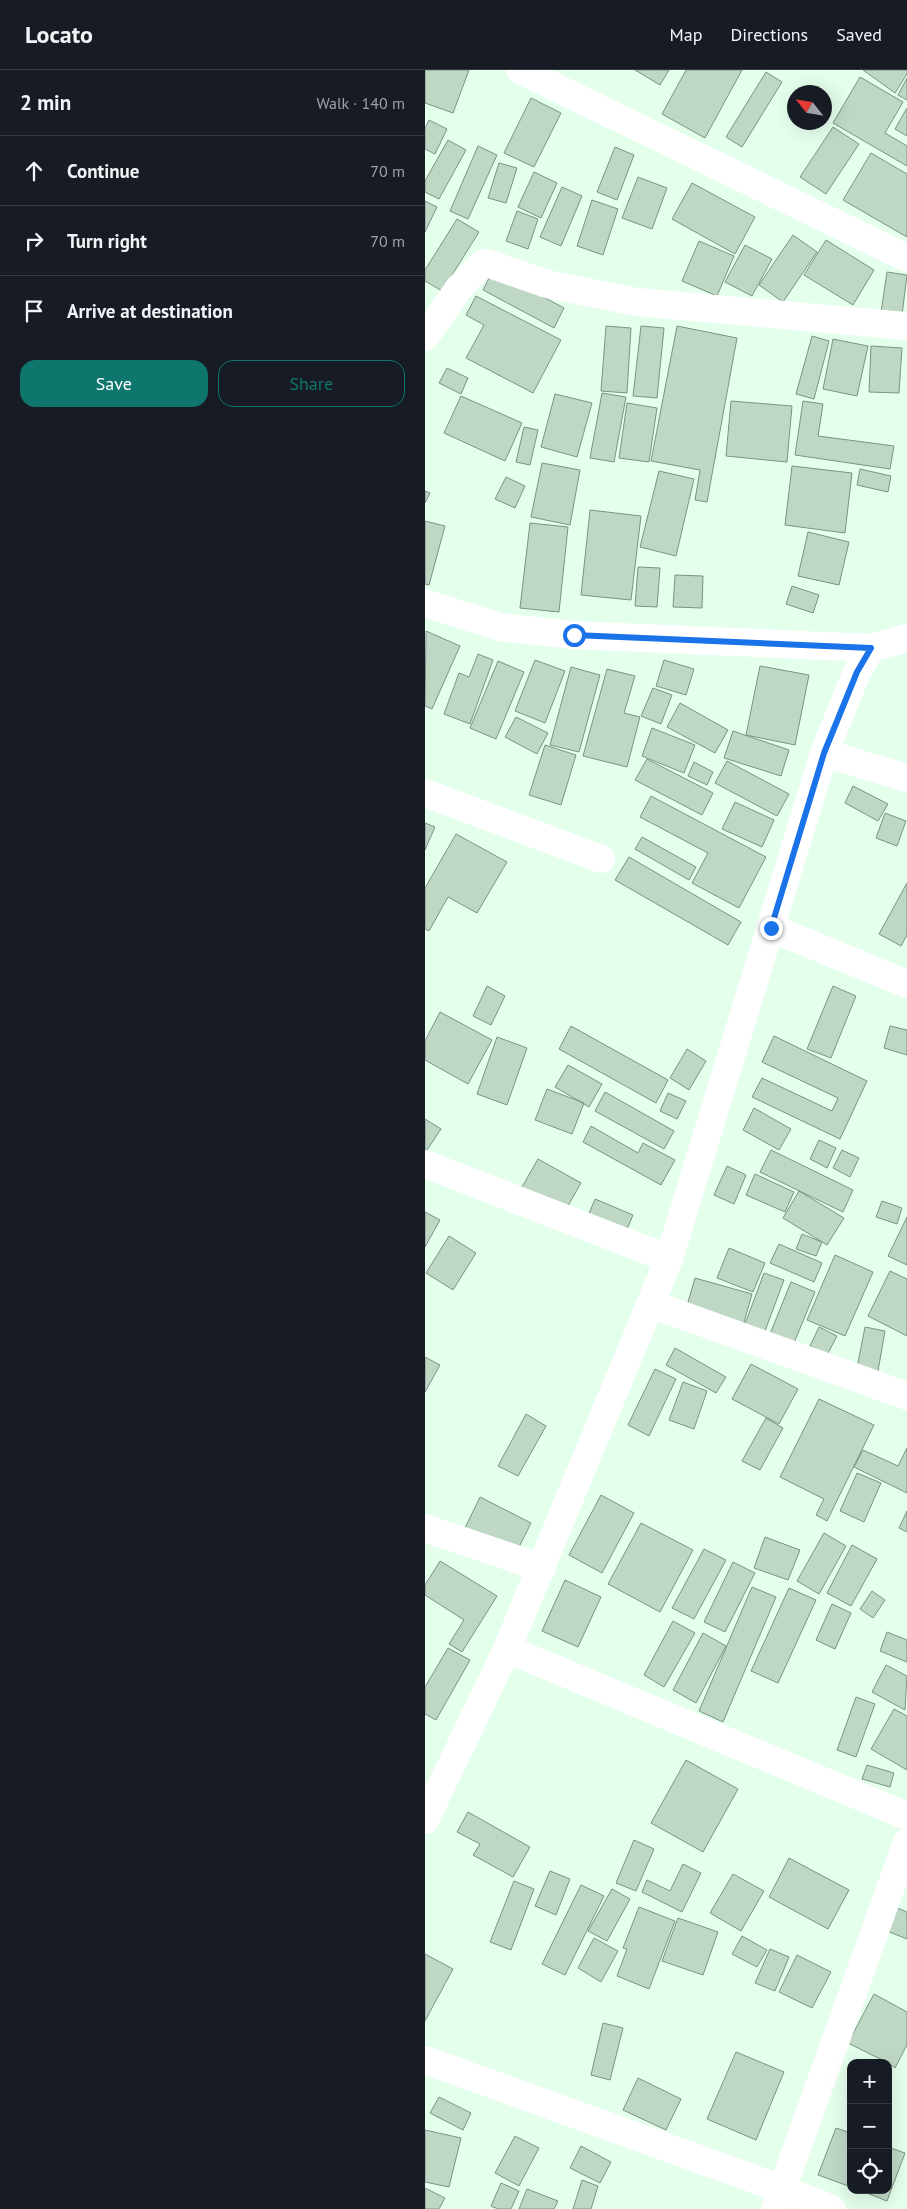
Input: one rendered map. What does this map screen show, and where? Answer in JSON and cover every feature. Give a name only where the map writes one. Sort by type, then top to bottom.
[{"type":"street","points":[[520,70],[907,258]]},
{"type":"street","points":[[425,337],[459,288],[482,264],[487,263],[547,284],[637,302],[907,326]]},
{"type":"street","points":[[425,603],[500,627],[574,635],[871,648],[907,638]]},
{"type":"street","points":[[425,1820],[507,1649],[669,1259],[824,753],[857,672],[871,648]]},
{"type":"street","points":[[824,753],[907,778]]},
{"type":"street","points":[[425,793],[601,859]]},
{"type":"street","points":[[771,928],[907,984]]},
{"type":"street","points":[[425,1164],[669,1259]]},
{"type":"street","points":[[651,1304],[907,1396]]},
{"type":"street","points":[[425,1528],[542,1568]]},
{"type":"street","points":[[507,1649],[907,1816]]},
{"type":"street","points":[[778,2199],[907,1842]]},
{"type":"street","points":[[425,2060],[778,2199],[832,2209]]},
{"type":"building","points":[[425,70],[469,70],[453,113],[425,103]]},
{"type":"building","points":[[635,70],[669,70],[660,85]]},
{"type":"building","points":[[686,70],[742,70],[705,138],[662,114]]},
{"type":"building","points":[[863,70],[907,70],[907,74],[895,93]]},
{"type":"building","points":[[766,72],[782,82],[742,147],[726,137]]},
{"type":"building","points":[[860,77],[903,102],[885,133],[907,146],[907,166],[833,123]]},
{"type":"building","points":[[907,78],[907,100],[898,95]]},
{"type":"building","points":[[531,98],[561,113],[534,167],[504,153]]},
{"type":"building","points":[[907,108],[907,136],[895,129]]},
{"type":"building","points":[[429,120],[447,129],[435,154],[425,149],[425,128]]},
{"type":"building","points":[[833,127],[859,144],[826,194],[800,177]]},
{"type":"building","points":[[448,140],[466,150],[439,199],[425,192],[425,181]]},
{"type":"building","points":[[478,146],[497,155],[468,219],[450,211]]},
{"type":"building","points":[[615,147],[634,155],[617,200],[597,192]]},
{"type":"building","points":[[871,153],[907,174],[907,237],[843,200]]},
{"type":"building","points":[[499,163],[517,168],[506,203],[488,198]]},
{"type":"building","points":[[534,172],[557,183],[541,218],[518,207]]},
{"type":"building","points":[[638,177],[667,188],[652,229],[622,218]]},
{"type":"building","points":[[692,183],[755,217],[735,254],[672,219]]},
{"type":"building","points":[[562,187],[582,196],[561,246],[540,237]]},
{"type":"building","points":[[592,200],[618,209],[603,255],[577,246]]},
{"type":"building","points":[[425,201],[437,207],[425,232]]},
{"type":"building","points":[[517,211],[538,219],[528,249],[506,241]]},
{"type":"building","points":[[457,219],[479,232],[442,291],[425,281],[425,270]]},
{"type":"building","points":[[793,235],[817,252],[783,302],[759,285]]},
{"type":"building","points":[[826,240],[874,270],[853,305],[804,275]]},
{"type":"building","points":[[699,241],[734,256],[717,296],[682,281]]},
{"type":"building","points":[[745,245],[772,259],[752,296],[725,282]]},
{"type":"building","points":[[493,270],[564,308],[554,328],[483,290]]},
{"type":"building","points":[[887,272],[907,275],[902,315],[881,312]]},
{"type":"building","points":[[476,296],[561,340],[533,393],[466,358],[484,325],[466,315]]},
{"type":"building","points":[[606,326],[631,328],[627,393],[601,391]]},
{"type":"building","points":[[641,326],[664,328],[657,398],[633,396]]},
{"type":"building","points":[[677,326],[737,338],[707,502],[695,500],[700,470],[651,461]]},
{"type":"building","points":[[812,336],[829,341],[814,399],[796,394]]},
{"type":"building","points":[[833,339],[868,346],[857,396],[823,389]]},
{"type":"building","points":[[871,346],[902,348],[899,393],[869,392]]},
{"type":"building","points":[[447,368],[468,378],[461,394],[439,383]]},
{"type":"building","points":[[602,393],[626,397],[614,462],[590,458]]},
{"type":"building","points":[[555,394],[592,403],[577,457],[541,447]]},
{"type":"building","points":[[461,396],[522,423],[505,461],[444,433]]},
{"type":"building","points":[[731,401],[792,406],[787,462],[726,456]]},
{"type":"building","points":[[803,401],[823,404],[818,436],[894,446],[890,469],[795,455]]},
{"type":"building","points":[[627,403],[657,408],[649,462],[619,458]]},
{"type":"building","points":[[524,427],[538,430],[530,465],[516,462]]},
{"type":"building","points":[[542,463],[580,470],[570,525],[531,517]]},
{"type":"building","points":[[792,466],[852,473],[845,533],[785,525]]},
{"type":"building","points":[[860,469],[891,476],[888,492],[857,485]]},
{"type":"building","points":[[659,471],[694,479],[676,556],[640,547]]},
{"type":"building","points":[[506,477],[525,486],[515,508],[495,499]]},
{"type":"building","points":[[425,491],[430,493],[425,503]]},
{"type":"building","points":[[590,510],[641,516],[631,600],[581,595]]},
{"type":"building","points":[[425,521],[445,526],[429,585],[425,584]]},
{"type":"building","points":[[530,523],[568,527],[559,612],[520,608]]},
{"type":"building","points":[[808,532],[849,542],[839,585],[798,576]]},
{"type":"building","points":[[638,567],[660,568],[657,607],[635,606]]},
{"type":"building","points":[[675,575],[703,576],[702,608],[673,607]]},
{"type":"building","points":[[792,586],[819,595],[813,613],[786,604]]},
{"type":"building","points":[[426,631],[460,646],[432,709],[425,706]]},
{"type":"building","points":[[478,654],[493,660],[470,724],[444,714],[459,673],[469,677]]},
{"type":"building","points":[[535,660],[565,671],[545,723],[515,711]]},
{"type":"building","points":[[664,660],[694,669],[686,695],[656,686]]},
{"type":"building","points":[[498,661],[524,672],[496,739],[470,728]]},
{"type":"building","points":[[760,666],[809,675],[795,745],[746,735]]},
{"type":"building","points":[[571,667],[600,675],[579,752],[550,745]]},
{"type":"building","points":[[607,669],[635,676],[624,713],[640,717],[627,767],[583,756]]},
{"type":"building","points":[[653,688],[672,695],[661,724],[641,716]]},
{"type":"building","points":[[680,703],[728,730],[715,753],[667,727]]},
{"type":"building","points":[[516,717],[548,733],[537,754],[505,737]]},
{"type":"building","points":[[652,728],[695,745],[684,773],[642,756]]},
{"type":"building","points":[[733,731],[789,750],[781,776],[724,758]]},
{"type":"building","points":[[545,745],[576,755],[561,805],[529,795]]},
{"type":"building","points":[[647,759],[713,793],[702,815],[635,780]]},
{"type":"building","points":[[727,761],[789,794],[777,816],[715,783]]},
{"type":"building","points":[[694,762],[713,772],[707,785],[688,776]]},
{"type":"building","points":[[853,786],[888,804],[878,821],[845,803]]},
{"type":"building","points":[[651,796],[766,857],[739,908],[692,883],[708,853],[640,817]]},
{"type":"building","points":[[735,802],[774,820],[762,847],[722,829]]},
{"type":"building","points":[[885,813],[906,821],[897,846],[876,838]]},
{"type":"building","points":[[425,823],[435,827],[425,850]]},
{"type":"building","points":[[456,834],[507,862],[477,913],[448,897],[429,931],[425,929],[425,888]]},
{"type":"building","points":[[642,837],[696,867],[689,880],[635,849]]},
{"type":"building","points":[[629,857],[741,922],[728,945],[615,880]]},
{"type":"building","points":[[907,883],[907,935],[901,946],[879,934]]},
{"type":"building","points":[[487,986],[505,996],[491,1025],[473,1016]]},
{"type":"building","points":[[833,986],[856,996],[831,1058],[807,1049]]},
{"type":"building","points":[[440,1012],[492,1040],[468,1084],[425,1060],[425,1041]]},
{"type":"building","points":[[571,1026],[668,1080],[656,1103],[559,1049]]},
{"type":"building","points":[[890,1026],[907,1030],[907,1055],[884,1048]]},
{"type":"building","points":[[774,1036],[867,1081],[840,1139],[752,1097],[762,1078],[832,1111],[838,1098],[762,1062]]},
{"type":"building","points":[[497,1037],[527,1048],[507,1105],[477,1094]]},
{"type":"building","points":[[687,1049],[706,1061],[689,1090],[670,1078]]},
{"type":"building","points":[[568,1065],[602,1084],[589,1107],[555,1087]]},
{"type":"building","points":[[547,1089],[584,1103],[572,1134],[535,1120]]},
{"type":"building","points":[[605,1092],[674,1131],[664,1149],[595,1111]]},
{"type":"building","points":[[668,1093],[686,1101],[677,1119],[660,1111]]},
{"type":"building","points":[[754,1108],[791,1129],[779,1150],[743,1130]]},
{"type":"building","points":[[425,1119],[441,1129],[425,1153]]},
{"type":"building","points":[[591,1126],[638,1153],[643,1143],[675,1160],[661,1185],[583,1142]]},
{"type":"building","points":[[819,1140],[836,1148],[827,1168],[810,1159]]},
{"type":"building","points":[[771,1150],[853,1190],[843,1212],[760,1172]]},
{"type":"building","points":[[842,1150],[859,1158],[850,1177],[833,1168]]},
{"type":"building","points":[[538,1159],[581,1183],[561,1218],[518,1194]]},
{"type":"building","points":[[727,1166],[746,1175],[734,1204],[714,1195]]},
{"type":"building","points":[[755,1174],[794,1192],[785,1212],[746,1195]]},
{"type":"building","points":[[799,1191],[844,1218],[827,1245],[783,1218]]},
{"type":"building","points":[[595,1199],[633,1215],[621,1243],[583,1228]]},
{"type":"building","points":[[882,1201],[902,1208],[897,1224],[876,1217]]},
{"type":"building","points":[[425,1212],[440,1220],[425,1247]]},
{"type":"building","points":[[907,1217],[907,1265],[888,1256]]},
{"type":"building","points":[[802,1234],[822,1242],[816,1256],[796,1249]]},
{"type":"building","points":[[449,1236],[476,1253],[453,1290],[426,1273]]},
{"type":"building","points":[[779,1244],[822,1263],[814,1282],[770,1263]]},
{"type":"building","points":[[729,1248],[765,1263],[753,1292],[717,1278]]},
{"type":"building","points":[[835,1255],[873,1272],[845,1336],[807,1320]]},
{"type":"building","points":[[890,1271],[907,1279],[907,1336],[868,1316]]},
{"type":"building","points":[[764,1273],[784,1280],[765,1331],[745,1324]]},
{"type":"building","points":[[695,1278],[752,1294],[743,1326],[686,1309]]},
{"type":"building","points":[[791,1282],[815,1292],[794,1343],[770,1334]]},
{"type":"building","points":[[819,1327],[837,1336],[827,1355],[810,1346]]},
{"type":"building","points":[[865,1327],[885,1331],[878,1371],[857,1368]]},
{"type":"building","points":[[675,1348],[726,1377],[716,1393],[666,1365]]},
{"type":"building","points":[[425,1357],[440,1365],[425,1392]]},
{"type":"building","points":[[751,1364],[798,1389],[779,1424],[732,1399]]},
{"type":"building","points":[[655,1369],[676,1379],[649,1436],[628,1425]]},
{"type":"building","points":[[683,1382],[707,1391],[694,1429],[669,1420]]},
{"type":"building","points":[[819,1399],[874,1425],[827,1521],[816,1515],[824,1499],[780,1477]]},
{"type":"building","points":[[526,1414],[546,1426],[518,1476],[498,1466]]},
{"type":"building","points":[[766,1418],[783,1428],[760,1470],[742,1461]]},
{"type":"building","points":[[907,1448],[907,1493],[854,1467],[863,1450],[898,1466]]},
{"type":"building","points":[[857,1473],[881,1483],[864,1522],[840,1511]]},
{"type":"building","points":[[601,1495],[634,1513],[602,1573],[569,1555]]},
{"type":"building","points":[[480,1497],[531,1523],[515,1555],[464,1530]]},
{"type":"building","points":[[907,1511],[907,1532],[899,1528]]},
{"type":"building","points":[[641,1523],[693,1550],[660,1612],[608,1584]]},
{"type":"building","points":[[824,1533],[846,1546],[819,1594],[797,1581]]},
{"type":"building","points":[[765,1537],[800,1550],[788,1580],[754,1568]]},
{"type":"building","points":[[852,1545],[877,1559],[851,1606],[827,1593]]},
{"type":"building","points":[[704,1549],[726,1560],[694,1619],[672,1608]]},
{"type":"building","points":[[440,1561],[497,1596],[462,1652],[449,1644],[464,1620],[425,1595],[425,1585]]},
{"type":"building","points":[[733,1562],[755,1573],[725,1632],[704,1622]]},
{"type":"building","points":[[565,1580],[601,1597],[578,1647],[542,1631]]},
{"type":"building","points":[[752,1587],[776,1597],[723,1722],[699,1711]]},
{"type":"building","points":[[789,1588],[816,1600],[778,1683],[751,1671]]},
{"type":"building","points":[[872,1591],[885,1600],[873,1618],[860,1609]]},
{"type":"building","points":[[832,1604],[851,1613],[835,1649],[816,1640]]},
{"type":"building","points":[[673,1621],[695,1633],[664,1687],[644,1675]]},
{"type":"building","points":[[887,1632],[907,1640],[907,1662],[880,1651]]},
{"type":"building","points":[[703,1633],[726,1646],[696,1703],[673,1690]]},
{"type":"building","points":[[448,1648],[470,1660],[436,1720],[425,1714],[425,1687]]},
{"type":"building","points":[[886,1665],[907,1676],[905,1710],[872,1692]]},
{"type":"building","points":[[856,1697],[875,1704],[856,1757],[837,1750]]},
{"type":"building","points":[[894,1709],[907,1716],[907,1770],[871,1749]]},
{"type":"building","points":[[686,1760],[738,1789],[703,1852],[651,1823]]},
{"type":"building","points":[[867,1765],[894,1773],[890,1787],[862,1779]]},
{"type":"building","points":[[468,1812],[530,1847],[513,1877],[473,1855],[480,1844],[457,1832]]},
{"type":"building","points":[[634,1840],[654,1849],[636,1891],[616,1883]]},
{"type":"building","points":[[789,1858],[849,1890],[828,1929],[769,1897]]},
{"type":"building","points":[[683,1864],[701,1873],[682,1912],[642,1892],[647,1880],[670,1891]]},
{"type":"building","points":[[550,1871],[570,1879],[556,1915],[535,1906]]},
{"type":"building","points":[[733,1874],[764,1891],[741,1931],[710,1913]]},
{"type":"building","points":[[514,1881],[534,1889],[511,1950],[490,1942]]},
{"type":"building","points":[[581,1885],[604,1896],[565,1975],[542,1964]]},
{"type":"building","points":[[612,1889],[630,1899],[607,1941],[588,1931]]},
{"type":"building","points":[[639,1907],[675,1921],[649,1989],[617,1976],[627,1949],[623,1948]]},
{"type":"building","points":[[897,1908],[907,1912],[907,1939],[887,1931]]},
{"type":"building","points":[[678,1918],[718,1932],[703,1975],[662,1961]]},
{"type":"building","points":[[742,1936],[767,1950],[757,1967],[732,1954]]},
{"type":"building","points":[[594,1938],[618,1951],[601,1982],[578,1968]]},
{"type":"building","points":[[770,1949],[789,1957],[775,1991],[755,1983]]},
{"type":"building","points":[[425,1954],[453,1969],[425,2021]]},
{"type":"building","points":[[797,1955],[831,1972],[812,2008],[779,1992]]},
{"type":"building","points":[[874,1994],[907,2012],[907,2045],[895,2068],[892,2066],[892,2059],[880,2059],[848,2043]]},
{"type":"building","points":[[603,2023],[623,2028],[610,2080],[591,2075]]},
{"type":"building","points":[[736,2052],[784,2072],[756,2140],[707,2119]]},
{"type":"building","points":[[638,2078],[681,2099],[666,2130],[623,2110]]},
{"type":"building","points":[[439,2097],[471,2113],[463,2130],[430,2113]]},
{"type":"building","points":[[836,2128],[847,2132],[847,2186],[818,2175]]},
{"type":"building","points":[[425,2130],[461,2138],[449,2187],[425,2182]]},
{"type":"building","points":[[515,2136],[539,2148],[519,2186],[495,2173]]},
{"type":"building","points":[[581,2146],[611,2162],[600,2183],[570,2168]]},
{"type":"building","points":[[892,2148],[905,2153],[892,2188]]},
{"type":"building","points":[[582,2180],[598,2186],[591,2209],[573,2209]]},
{"type":"building","points":[[501,2183],[519,2191],[511,2209],[498,2209],[491,2206]]},
{"type":"building","points":[[425,2188],[445,2198],[439,2209],[425,2209]]},
{"type":"building","points":[[527,2189],[558,2201],[554,2209],[519,2209]]},
{"type":"building","points":[[869,2194],[890,2194],[887,2201]]},
{"type":"route","points":[[574,635],[871,648],[857,672],[824,753],[771,928]]}]
